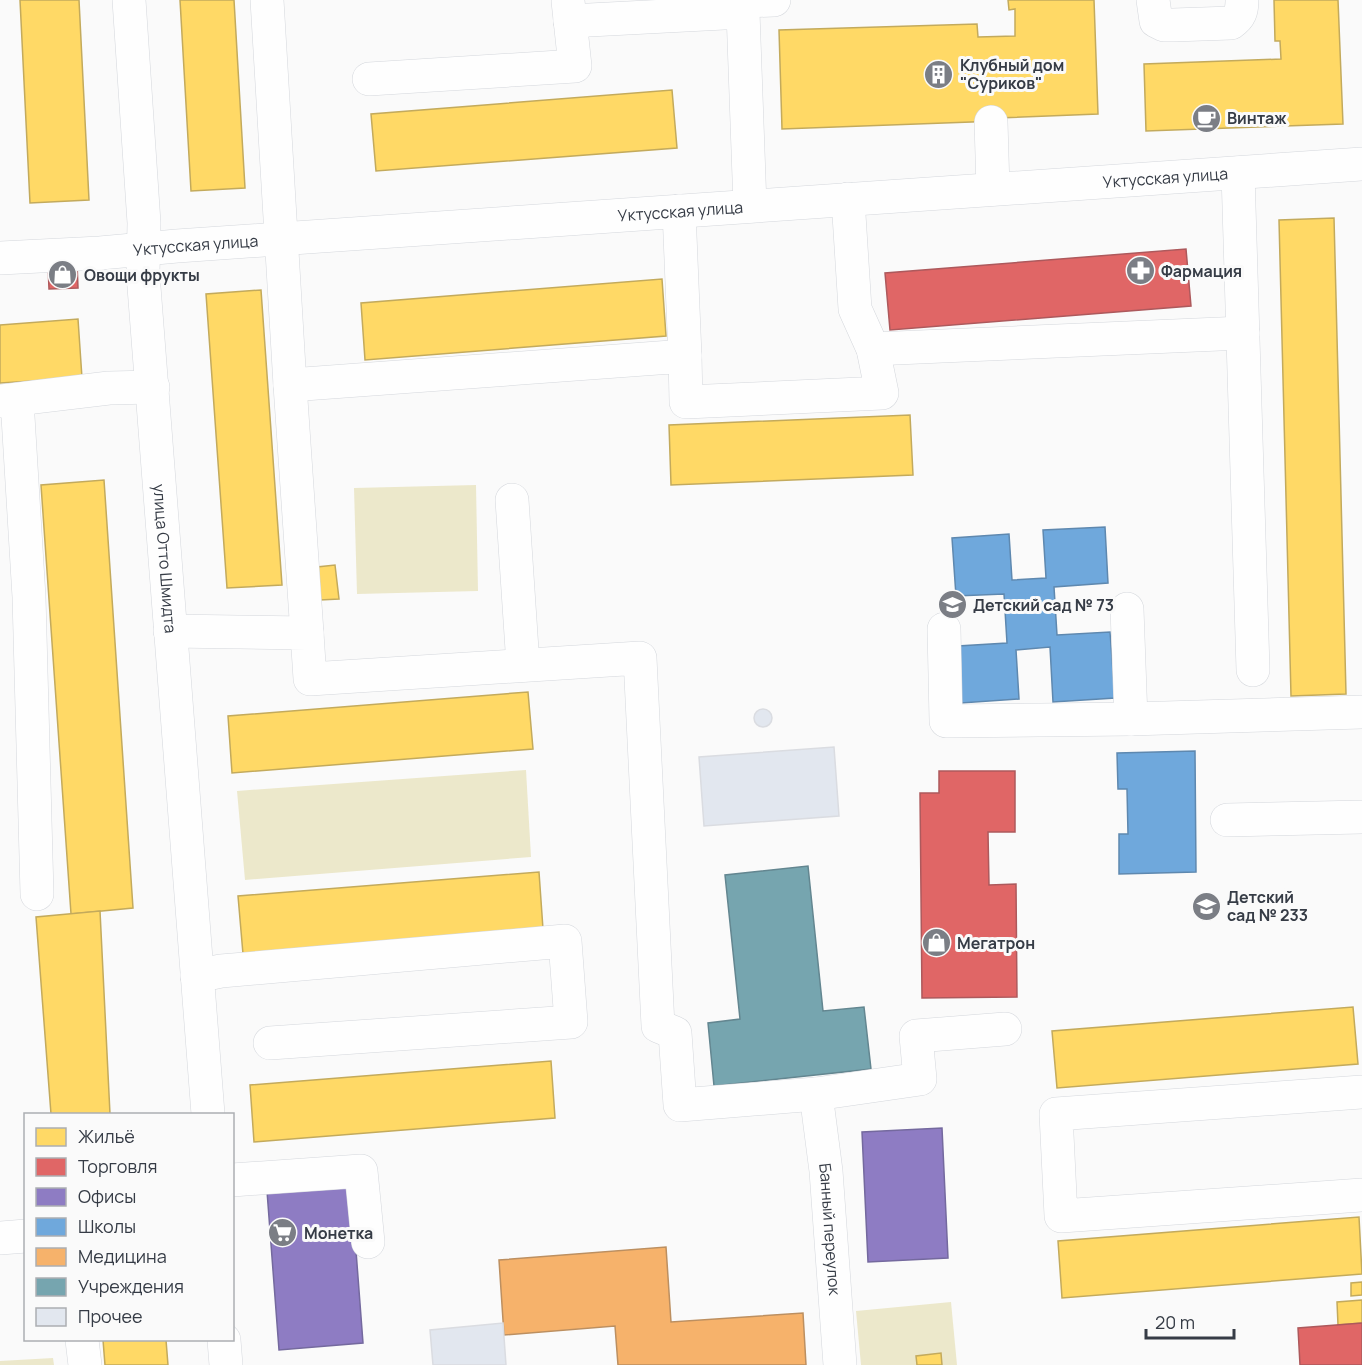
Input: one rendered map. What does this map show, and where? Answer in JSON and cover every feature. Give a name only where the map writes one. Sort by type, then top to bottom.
[{"type":"street","name":"улица Отто Шмидта","points":[[129,0],[144,223],[143,274],[208,1113]]},
{"type":"street","points":[[267,0],[310,679],[640,658],[658,1026],[675,1033],[680,1105],[816,1094],[920,1079],[916,1036],[1005,1029]]},
{"type":"street","points":[[1153,0],[1156,21],[1164,25],[1173,25],[1231,23],[1238,18],[1242,0]]},
{"type":"street","points":[[369,79],[575,66],[569,11],[751,3],[750,206]]},
{"type":"street","points":[[991,122],[993,189]]},
{"type":"street","name":"Уктусская улица","points":[[0,258],[100,253],[283,238],[1362,164]]},
{"type":"street","points":[[1238,173],[1253,670]]},
{"type":"street","points":[[679,211],[686,402],[882,393],[873,349],[855,309],[848,200]]},
{"type":"street","points":[[873,349],[1244,333]]},
{"type":"street","points":[[290,385],[685,356]]},
{"type":"street","points":[[37,894],[29,597],[8,401],[110,388],[153,387]]},
{"type":"street","points":[[512,500],[523,665]]},
{"type":"street","points":[[1127,609],[1131,719]]},
{"type":"street","points":[[944,629],[946,721],[1131,719],[1362,712]]},
{"type":"street","points":[[170,631],[308,633]]},
{"type":"street","points":[[1227,820],[1362,817]]},
{"type":"street","points":[[197,976],[221,971],[565,941],[571,1022],[270,1043]]},
{"type":"street","points":[[1362,1092],[1056,1114],[1061,1216],[1362,1195]]},
{"type":"street","name":"Банный переулок","points":[[816,1094],[826,1171],[840,1365]]},
{"type":"street","points":[[234,1180],[361,1171],[368,1242]]},
{"type":"street","points":[[0,1238],[24,1236]]},
{"type":"street","points":[[82,1341],[85,1365]]},
{"type":"street","points":[[224,1341],[226,1365]]},
{"type":"shaded area","points":[[476,485],[478,591],[357,594],[354,488]]},
{"type":"shaded area","points":[[526,770],[531,857],[245,880],[237,791]]},
{"type":"shaded area","points":[[951,1302],[957,1365],[861,1365],[856,1311]]},
{"type":"shaded area","points":[[53,1358],[54,1365],[0,1365],[0,1361]]},
{"type":"building: Жильё","points":[[20,0],[79,0],[89,200],[30,203]]},
{"type":"building: Жильё","points":[[180,0],[234,0],[245,188],[191,191]]},
{"type":"building: Жильё","name":"Клубный дом \"Суриков\"","points":[[1008,0],[1094,0],[1098,114],[998,118],[998,121],[782,129],[779,30],[977,24],[978,37],[1015,36],[1015,9],[1009,10]]},
{"type":"building: Жильё","points":[[1274,0],[1338,0],[1343,124],[1146,131],[1144,64],[1281,59],[1280,41],[1275,41]]},
{"type":"building: Жильё","points":[[672,90],[677,148],[376,171],[371,114]]},
{"type":"building: Жильё","points":[[1334,218],[1346,694],[1291,696],[1279,220]]},
{"type":"building: Жильё","points":[[662,279],[666,336],[365,360],[361,303]]},
{"type":"building: Жильё","points":[[261,290],[282,585],[227,588],[206,294]]},
{"type":"building: Жильё","points":[[78,319],[82,378],[0,383],[0,325]]},
{"type":"building: Жильё","points":[[910,415],[913,475],[671,485],[669,425]]},
{"type":"building: Жильё","points":[[104,480],[133,908],[71,914],[41,485]]},
{"type":"building: Жильё","points":[[335,565],[339,599],[320,600],[317,567]]},
{"type":"building: Жильё","points":[[528,692],[533,749],[232,773],[228,716]]},
{"type":"building: Жильё","points":[[539,872],[543,929],[243,954],[238,896]]},
{"type":"building: Жильё","points":[[100,911],[110,1113],[51,1113],[36,917]]},
{"type":"building: Жильё","points":[[1353,1007],[1358,1064],[1057,1088],[1052,1031]]},
{"type":"building: Жильё","points":[[551,1061],[555,1118],[254,1142],[250,1085]]},
{"type":"building: Жильё","points":[[1359,1217],[1362,1274],[1062,1298],[1058,1241]]},
{"type":"building: Жильё","points":[[1362,1282],[1362,1295],[1351,1296],[1351,1283]]},
{"type":"building: Жильё","points":[[1362,1300],[1362,1323],[1338,1325],[1337,1302]]},
{"type":"building: Жильё","points":[[103,1341],[166,1341],[168,1365],[105,1365]]},
{"type":"building: Жильё","points":[[941,1353],[942,1365],[917,1365],[916,1356]]},
{"type":"building: Торговля","points":[[1186,249],[1191,306],[890,330],[885,273]]},
{"type":"building: Торговля","points":[[77,263],[78,288],[49,289],[48,265]]},
{"type":"building: Торговля","points":[[939,771],[1015,771],[1015,832],[988,832],[989,885],[1016,884],[1017,997],[922,998],[920,793],[939,793]]},
{"type":"building: Торговля","points":[[1362,1323],[1362,1365],[1300,1365],[1298,1328]]},
{"type":"building: Офисы","points":[[942,1128],[948,1258],[868,1262],[862,1132]]},
{"type":"building: Офисы","points":[[351,1185],[363,1343],[279,1350],[267,1191]]},
{"type":"building: Школы","points":[[1105,527],[1108,583],[1054,587],[1057,635],[1110,632],[1115,698],[1053,702],[1050,647],[1016,650],[1019,699],[961,703],[958,646],[1007,643],[1004,594],[956,596],[952,538],[1009,534],[1012,580],[1046,578],[1043,530]]},
{"type":"building: Школы","points":[[1195,751],[1196,872],[1119,874],[1119,834],[1128,834],[1127,789],[1118,789],[1117,753]]},
{"type":"building: Медицина","points":[[666,1247],[671,1322],[803,1313],[806,1365],[618,1365],[615,1326],[504,1335],[499,1260]]},
{"type":"building: Учреждения","points":[[808,866],[823,1011],[864,1007],[871,1069],[714,1086],[708,1023],[740,1019],[725,875]]},
{"type":"building: Прочее","points":[[763,709],[771,714],[772,718],[767,726],[763,727],[755,722],[754,718],[759,710]]},
{"type":"building: Прочее","points":[[834,747],[839,816],[704,826],[699,757]]},
{"type":"building: Прочее","points":[[503,1323],[506,1365],[433,1365],[430,1330]]},
{"type":"place","name":"Клубный дом \"Суриков\"","points":[[939,74]]},
{"type":"place","name":"Винтаж","points":[[1206,118]]},
{"type":"place","name":"Фармация","points":[[1140,271]]},
{"type":"place","name":"Овощи фрукты","points":[[63,275]]},
{"type":"place","name":"Детский сад № 73","points":[[952,605]]},
{"type":"place","name":"Детский сад № 233","points":[[1206,906]]},
{"type":"place","name":"Мегатрон","points":[[936,943]]},
{"type":"place","name":"Монетка","points":[[283,1233]]}]
